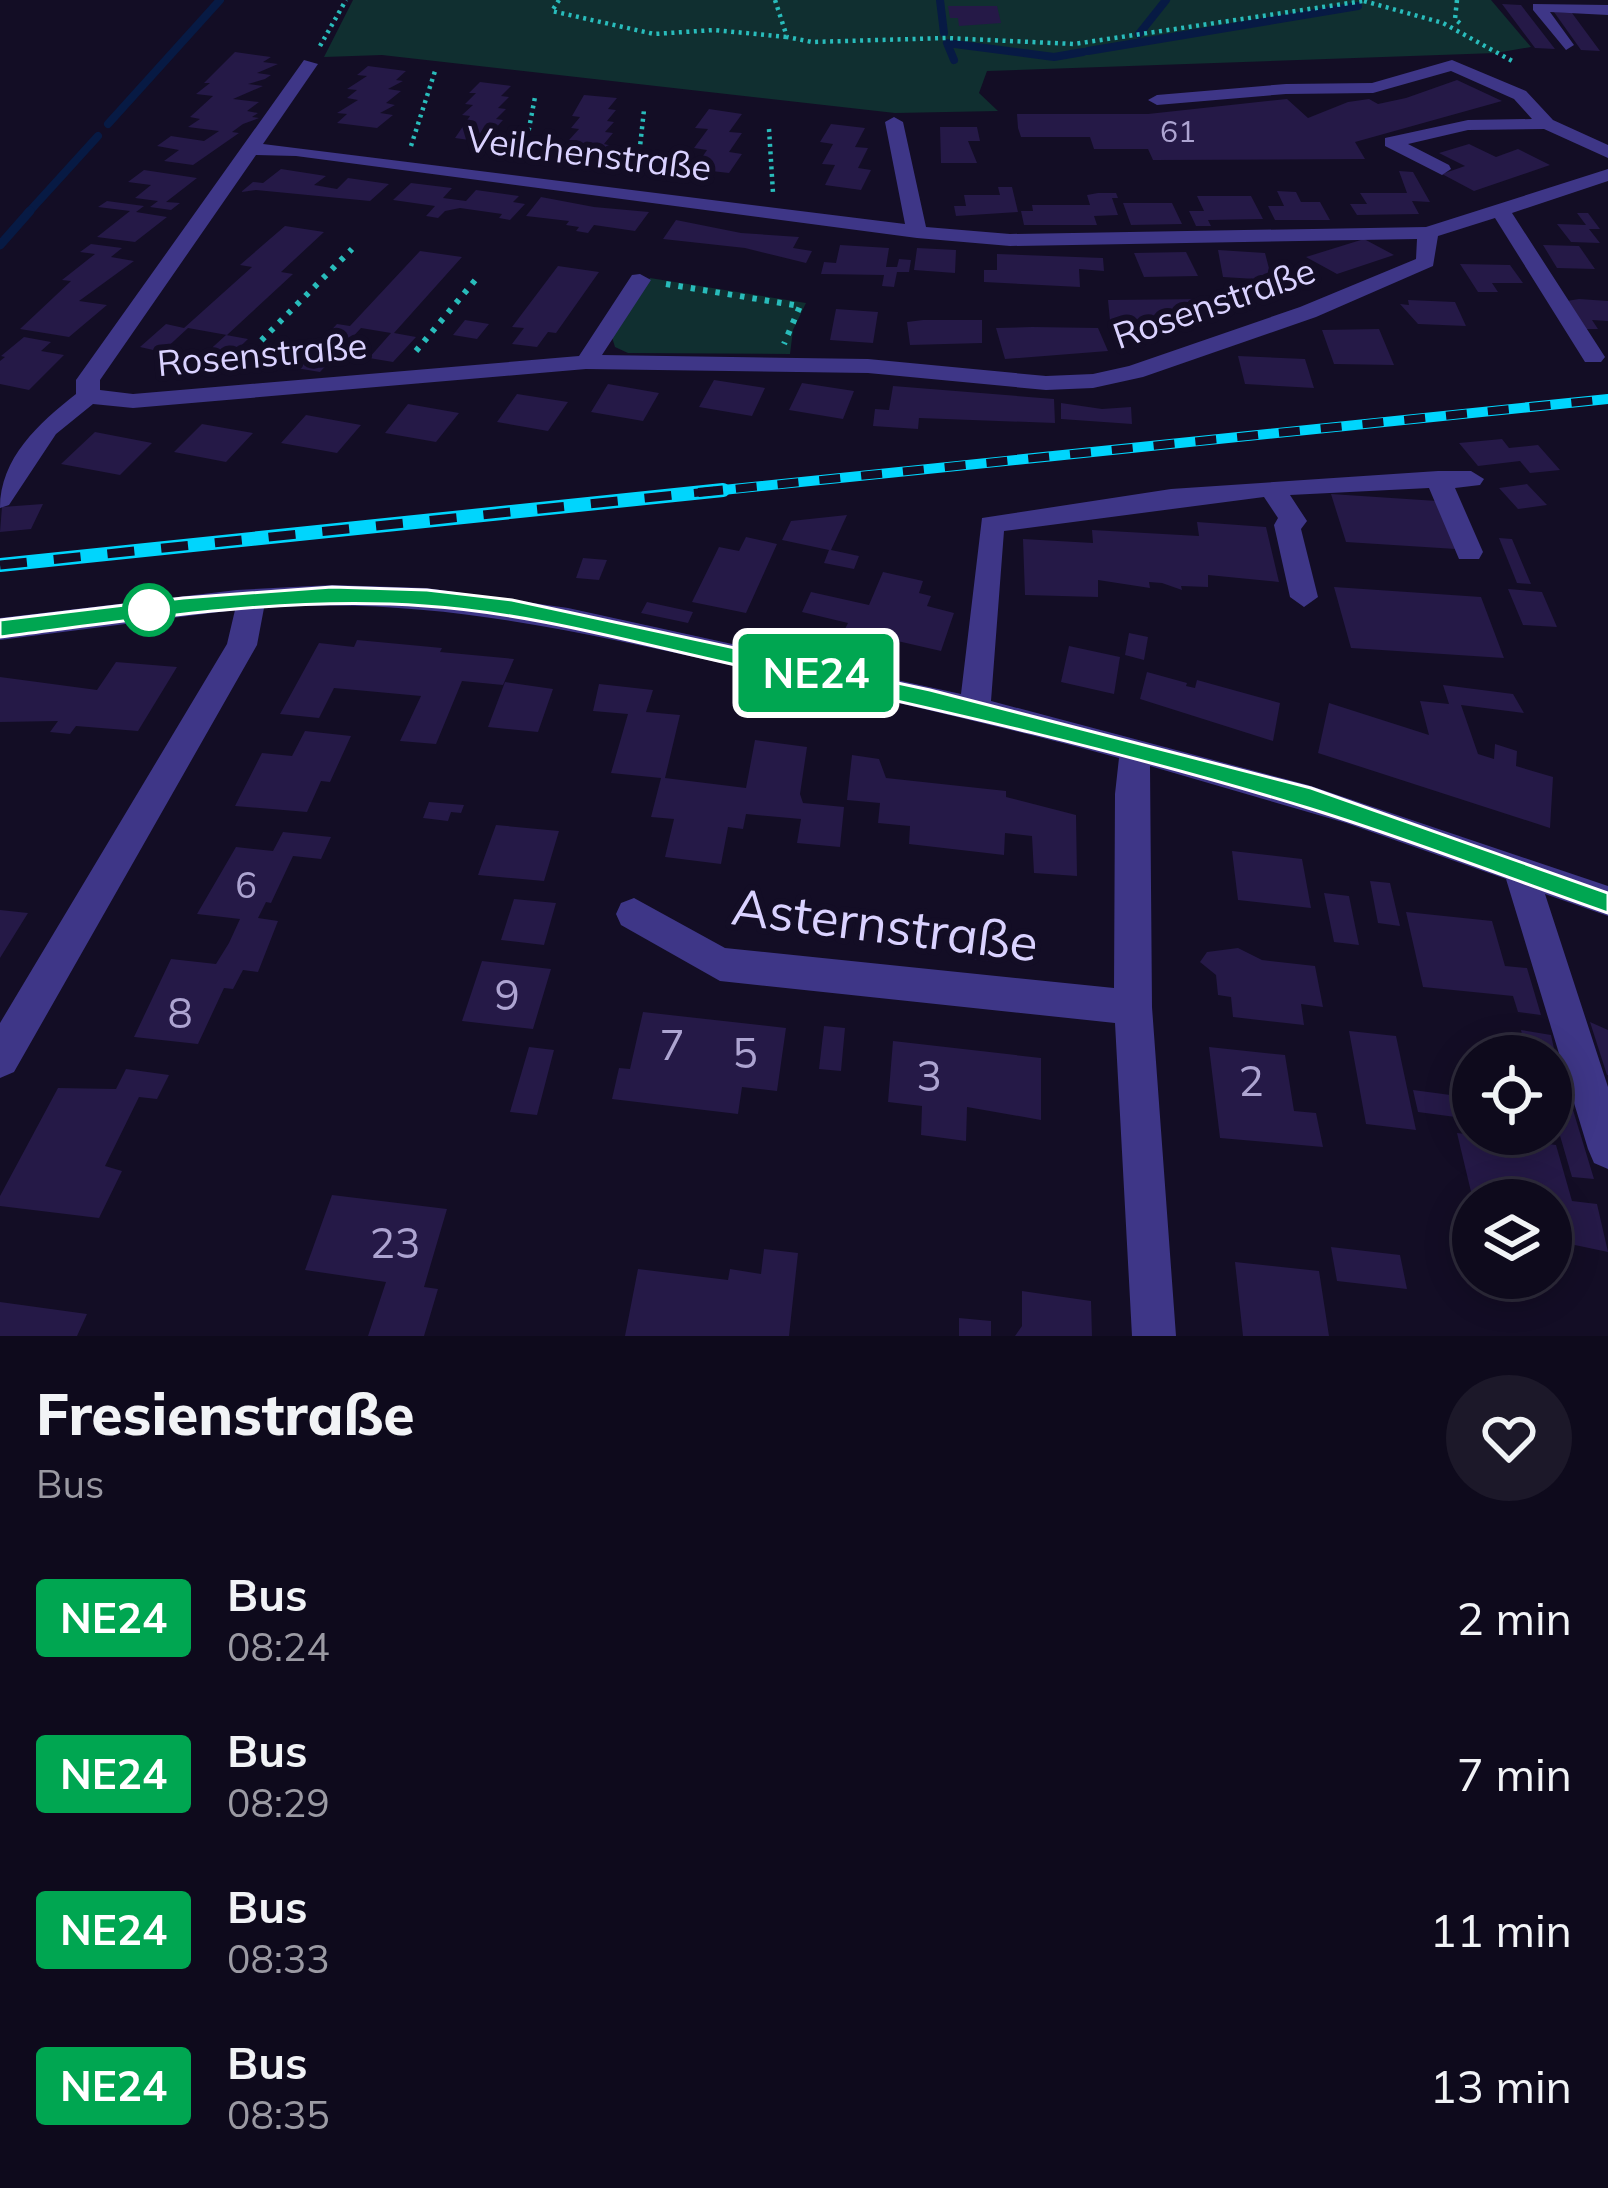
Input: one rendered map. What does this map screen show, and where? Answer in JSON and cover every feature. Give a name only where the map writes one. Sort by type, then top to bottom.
[{"type":"street","points":[[1566,45],[1538,7],[1608,10]]},
{"type":"street","points":[[0,499],[47,429],[88,396],[88,380],[310,64]]},
{"type":"street","points":[[1157,100],[1286,89],[1373,88],[1452,65],[1520,95],[1547,124],[1608,152]]},
{"type":"street","points":[[894,122],[917,232]]},
{"type":"street","points":[[1442,169],[1391,142],[1468,124],[1547,124]]},
{"type":"street","name":"Veilchenstraße","points":[[253,149],[1010,240],[1428,233]]},
{"type":"street","points":[[1428,233],[1608,175]]},
{"type":"street","points":[[1500,210],[1593,358]]},
{"type":"street","name":"Rosenstraße","points":[[88,396],[133,401],[586,362],[868,366],[1046,383],[1093,381],[1136,372],[1308,312],[1426,262],[1428,233]]},
{"type":"street","points":[[586,362],[640,280]]},
{"type":"street","points":[[975,709],[991,524],[1353,479],[1471,478]]},
{"type":"street","points":[[1438,479],[1469,552]]},
{"type":"street","points":[[1272,489],[1294,521],[1287,526],[1304,597]]},
{"type":"street","points":[[0,628],[250,600],[378,595],[486,604],[975,709],[1136,751],[1311,799],[1608,901]]},
{"type":"street","points":[[0,1059],[242,645],[250,600]]},
{"type":"street","points":[[1136,751],[1131,794],[1133,1006],[1154,1336]]},
{"type":"street","points":[[1520,870],[1608,1149]]},
{"type":"street","name":"Asternstraße","points":[[634,914],[719,964],[1133,1006]]},
{"type":"path","points":[[310,64],[346,0]]},
{"type":"path","points":[[559,0],[552,10],[654,34],[714,31],[812,42],[946,38],[1074,44],[1362,0],[1411,10],[1472,32]]},
{"type":"path","points":[[775,0],[787,37]]},
{"type":"path","points":[[1457,0],[1455,20],[1484,40]]},
{"type":"path","points":[[406,165],[436,68]]},
{"type":"path","points":[[519,180],[536,97]]},
{"type":"path","points":[[635,196],[644,110]]},
{"type":"path","points":[[770,129],[774,213]]},
{"type":"path","points":[[207,394],[352,249]]},
{"type":"path","points":[[392,379],[477,278]]},
{"type":"path","points":[[640,280],[800,305],[781,363]]},
{"type":"green space","points":[[353,0],[1491,0],[1531,47],[1496,53],[987,71],[979,93],[998,111],[895,113],[382,55],[324,57]]},
{"type":"green space","points":[[650,278],[806,303],[793,330],[790,354],[628,353],[615,347],[611,334]]},
{"type":"building","points":[[1502,4],[1521,5],[1555,49],[1535,48]]},
{"type":"building","points":[[948,6],[997,6],[1001,23],[959,26],[958,18],[950,18]]},
{"type":"building","points":[[1554,12],[1572,13],[1600,51],[1581,50]]},
{"type":"building","points":[[235,52],[271,57],[263,62],[278,64],[257,73],[271,75],[265,79],[248,84],[263,86],[233,99],[259,102],[247,111],[258,113],[252,117],[259,118],[243,124],[232,132],[239,133],[193,165],[164,161],[179,150],[157,146],[171,136],[204,141],[219,131],[188,127],[200,119],[190,117],[213,96],[196,94]]},
{"type":"building","points":[[368,66],[406,71],[396,80],[403,81],[388,89],[401,91],[386,103],[395,105],[380,113],[393,115],[377,128],[337,123],[347,114],[337,113],[358,100],[347,98],[357,90],[347,89],[367,76],[357,75]]},
{"type":"building","points":[[1457,80],[1502,101],[1355,142],[1365,159],[1153,160],[1148,149],[1094,149],[1090,137],[1021,137],[1018,128],[1017,114],[1148,114],[1287,99],[1308,118],[1348,102],[1369,99],[1378,104]]},
{"type":"building","points":[[480,82],[511,86],[501,96],[509,97],[498,108],[506,109],[493,131],[501,132],[490,143],[455,138],[470,116],[462,115],[473,105],[465,104],[476,93],[469,93]]},
{"type":"building","points":[[584,95],[617,98],[608,109],[616,110],[607,121],[614,122],[605,132],[613,133],[604,144],[612,146],[603,157],[567,152],[577,141],[569,140],[579,129],[571,128],[580,117],[572,116]]},
{"type":"building","points":[[709,109],[742,114],[729,132],[742,133],[729,152],[742,154],[729,173],[694,169],[707,150],[694,148],[708,129],[695,128]]},
{"type":"building","points":[[831,124],[865,128],[855,147],[868,148],[858,168],[871,170],[861,190],[825,185],[835,165],[822,164],[833,144],[820,142]]},
{"type":"building","points":[[940,127],[977,127],[980,141],[968,141],[977,163],[941,163]]},
{"type":"building","points":[[1469,144],[1496,157],[1518,149],[1550,165],[1474,191],[1442,174],[1465,166],[1439,153]]},
{"type":"building","points":[[281,169],[326,176],[314,185],[337,189],[348,178],[389,184],[370,201],[241,192]]},
{"type":"building","points":[[144,170],[197,178],[166,202],[180,203],[171,210],[150,207],[158,201],[135,198],[151,185],[128,182]]},
{"type":"building","points":[[1399,171],[1413,172],[1430,202],[1412,201],[1419,214],[1357,215],[1350,204],[1367,204],[1360,193],[1407,193]]},
{"type":"building","points":[[411,183],[452,188],[443,198],[466,201],[476,190],[519,196],[513,202],[525,204],[510,220],[499,218],[502,214],[460,208],[438,218],[426,216],[435,206],[393,200]]},
{"type":"building","points":[[998,187],[1012,187],[1018,212],[956,216],[954,206],[966,206],[964,195],[1000,195]]},
{"type":"building","points":[[1277,191],[1296,192],[1301,202],[1320,202],[1330,220],[1275,220],[1268,206],[1284,206]]},
{"type":"building","points":[[1116,193],[1118,198],[1112,198],[1118,215],[1094,216],[1097,225],[1024,225],[1021,211],[1033,211],[1032,205],[1090,205],[1087,195]]},
{"type":"building","points":[[1197,196],[1251,196],[1263,219],[1208,220],[1211,226],[1196,226],[1189,211],[1204,211]]},
{"type":"building","points":[[541,197],[649,212],[635,231],[594,225],[588,233],[566,225],[569,221],[526,216]]},
{"type":"building","points":[[107,201],[144,206],[136,212],[167,217],[135,242],[97,237],[130,211],[98,207]]},
{"type":"building","points":[[1123,203],[1172,203],[1182,224],[1131,225]]},
{"type":"building","points":[[1577,213],[1588,213],[1600,229],[1589,229],[1600,243],[1571,242],[1557,224],[1586,225]]},
{"type":"building","points":[[676,220],[741,233],[799,237],[793,248],[812,251],[806,263],[745,248],[663,239]]},
{"type":"building","points":[[285,226],[324,232],[281,272],[293,274],[227,335],[188,328],[162,352],[140,347],[166,324],[184,328],[252,267],[240,265]]},
{"type":"building","points":[[1364,239],[1394,255],[1337,274],[1306,257]]},
{"type":"building","points":[[91,244],[122,248],[111,257],[134,261],[79,301],[107,305],[69,337],[20,329],[71,281],[62,280],[95,254],[80,252]]},
{"type":"building","points":[[840,245],[889,248],[886,267],[897,267],[899,259],[911,260],[909,272],[897,272],[894,287],[882,286],[884,275],[821,274],[824,262],[836,263]]},
{"type":"building","points":[[1543,245],[1579,246],[1595,269],[1557,268]]},
{"type":"building","points":[[917,248],[956,250],[955,273],[914,270]]},
{"type":"building","points":[[1218,250],[1265,253],[1272,280],[1223,277]]},
{"type":"building","points":[[420,251],[462,257],[394,333],[416,337],[393,362],[369,358],[391,333],[361,328],[320,372],[296,368],[337,324],[350,326]]},
{"type":"building","points":[[1186,252],[1198,276],[1144,277],[1134,253]]},
{"type":"building","points":[[997,254],[1103,258],[1104,271],[1079,269],[1080,287],[984,282],[984,270],[997,270]]},
{"type":"building","points":[[1460,264],[1510,265],[1523,283],[1492,283],[1498,292],[1478,292]]},
{"type":"building","points":[[558,266],[599,272],[556,333],[548,332],[537,347],[512,344],[524,328],[512,327]]},
{"type":"building","points":[[1207,299],[1216,320],[1177,320],[1180,329],[1144,329],[1141,321],[1110,321],[1108,300]]},
{"type":"building","points":[[1408,300],[1455,302],[1466,326],[1418,324],[1400,304],[1409,305]]},
{"type":"building","points":[[1567,301],[1608,301],[1608,321],[1592,320],[1598,329],[1584,329]]},
{"type":"building","points":[[836,309],[878,312],[873,343],[830,340]]},
{"type":"building","points":[[465,320],[489,324],[477,339],[453,335]]},
{"type":"building","points":[[982,320],[982,343],[910,345],[907,322]]},
{"type":"building","points":[[996,328],[1098,328],[1108,351],[1005,359]]},
{"type":"building","points":[[1379,329],[1394,365],[1334,364],[1322,330]]},
{"type":"building","points":[[226,335],[248,339],[216,370],[192,366]]},
{"type":"building","points":[[24,337],[51,342],[41,351],[64,355],[29,390],[0,384],[0,361],[5,357],[1,356]]},
{"type":"building","points":[[1238,356],[1305,359],[1314,388],[1245,384]]},
{"type":"building","points":[[714,380],[765,388],[752,416],[699,407]]},
{"type":"building","points":[[802,383],[854,391],[843,419],[789,410]]},
{"type":"building","points":[[608,384],[659,393],[643,421],[591,412]]},
{"type":"building","points":[[893,386],[1054,399],[1055,423],[919,418],[918,429],[873,426],[875,409],[889,410]]},
{"type":"building","points":[[517,394],[568,402],[548,431],[497,422]]},
{"type":"building","points":[[1061,403],[1102,409],[1131,407],[1132,424],[1061,419]]},
{"type":"building","points":[[408,404],[459,413],[436,442],[385,433]]},
{"type":"building","points":[[306,415],[361,425],[337,453],[281,443]]},
{"type":"building","points":[[202,424],[253,433],[226,462],[174,452]]},
{"type":"building","points":[[95,432],[152,443],[120,475],[61,464]]},
{"type":"building","points":[[1502,439],[1509,448],[1538,445],[1560,470],[1530,473],[1520,461],[1478,466],[1459,443]]},
{"type":"building","points":[[1527,484],[1547,505],[1518,509],[1499,488]]},
{"type":"building","points":[[1331,494],[1437,501],[1456,549],[1346,542]]},
{"type":"building","points":[[43,504],[31,529],[0,532],[2,507]]},
{"type":"building","points":[[847,515],[831,550],[859,556],[854,569],[824,563],[829,550],[782,540],[791,521]]},
{"type":"building","points":[[1197,522],[1266,527],[1279,582],[1208,575],[1208,587],[1181,586],[1182,590],[1162,583],[1149,582],[1150,588],[1098,580],[1098,597],[1025,595],[1023,539],[1093,543],[1092,530],[1199,536]]},
{"type":"building","points":[[746,537],[777,544],[746,613],[692,602],[719,547],[739,551]]},
{"type":"building","points":[[1499,538],[1512,539],[1531,584],[1517,583]]},
{"type":"building","points":[[583,558],[607,560],[599,580],[576,578]]},
{"type":"building","points":[[883,572],[923,581],[919,593],[931,596],[927,606],[954,613],[941,651],[845,629],[848,623],[802,612],[811,592],[869,605]]},
{"type":"building","points":[[1334,587],[1481,597],[1504,658],[1351,648]]},
{"type":"building","points":[[1508,589],[1542,592],[1557,627],[1523,625]]},
{"type":"building","points":[[647,602],[693,612],[688,623],[641,613]]},
{"type":"building","points":[[1129,633],[1148,637],[1144,660],[1125,655]]},
{"type":"building","points":[[357,640],[514,659],[503,685],[462,681],[436,744],[400,741],[421,696],[334,688],[319,718],[280,714],[319,643],[354,647]]},
{"type":"building","points":[[1069,646],[1120,657],[1114,694],[1061,682]]},
{"type":"building","points":[[116,662],[177,667],[138,731],[76,726],[70,734],[50,732],[58,721],[0,722],[0,677],[97,690]]},
{"type":"building","points":[[1147,672],[1186,686],[1195,688],[1197,680],[1280,703],[1273,741],[1140,699]]},
{"type":"building","points":[[505,682],[553,689],[538,732],[488,727]]},
{"type":"building","points":[[599,684],[653,690],[646,712],[680,715],[665,778],[746,788],[755,740],[807,747],[800,794],[803,803],[844,807],[840,847],[797,843],[801,819],[746,814],[743,829],[728,827],[721,864],[665,857],[674,819],[651,817],[661,778],[611,773],[628,714],[593,711]]},
{"type":"building","points":[[1443,685],[1513,694],[1524,713],[1461,705],[1478,754],[1494,759],[1495,744],[1517,751],[1516,766],[1553,777],[1550,828],[1318,753],[1329,703],[1429,735],[1420,701],[1449,704]]},
{"type":"building","points":[[305,731],[351,736],[330,782],[321,781],[307,812],[235,806],[262,753],[292,756]]},
{"type":"building","points":[[852,755],[879,759],[886,778],[1006,791],[1006,797],[1076,815],[1077,876],[1034,873],[1032,836],[1005,833],[1004,855],[909,844],[910,826],[878,823],[880,803],[847,800]]},
{"type":"building","points":[[429,802],[464,805],[461,813],[451,812],[448,821],[423,818]]},
{"type":"building","points":[[496,825],[559,831],[544,881],[478,875]]},
{"type":"building","points":[[283,832],[331,837],[321,859],[293,856],[271,903],[266,902],[258,918],[278,921],[258,972],[243,970],[233,989],[224,988],[198,1044],[134,1037],[171,959],[216,964],[229,943],[240,919],[197,914],[236,847],[273,851]]},
{"type":"building","points":[[1232,851],[1302,859],[1311,908],[1238,900]]},
{"type":"building","points":[[1370,881],[1390,883],[1400,926],[1378,923]]},
{"type":"building","points":[[1324,893],[1349,896],[1359,945],[1334,942]]},
{"type":"building","points":[[514,899],[556,903],[544,945],[501,940]]},
{"type":"building","points":[[0,910],[28,913],[0,958]]},
{"type":"building","points":[[1406,912],[1492,921],[1505,966],[1527,968],[1541,1015],[1518,1012],[1513,996],[1423,987]]},
{"type":"building","points":[[973,925],[1002,928],[1001,962],[972,959]]},
{"type":"building","points":[[1238,948],[1262,960],[1315,966],[1323,1007],[1301,1004],[1304,1025],[1233,1017],[1231,997],[1218,995],[1216,975],[1200,962],[1207,952]]},
{"type":"building","points":[[482,961],[551,969],[533,1029],[462,1021]]},
{"type":"building","points":[[643,1012],[786,1028],[777,1091],[742,1087],[738,1114],[612,1099],[619,1068],[630,1069]]},
{"type":"building","points":[[1590,1022],[1608,1030],[1608,1075],[1607,1075]]},
{"type":"building","points":[[824,1026],[845,1028],[841,1071],[819,1069]]},
{"type":"building","points":[[1349,1031],[1396,1036],[1416,1130],[1366,1124]]},
{"type":"building","points":[[893,1041],[1041,1058],[1041,1120],[967,1107],[966,1141],[921,1135],[922,1106],[888,1102]]},
{"type":"building","points":[[529,1047],[554,1050],[537,1115],[510,1112]]},
{"type":"building","points":[[1209,1047],[1285,1055],[1294,1111],[1316,1113],[1323,1147],[1220,1138]]},
{"type":"building","points":[[126,1069],[169,1075],[157,1099],[139,1097],[105,1166],[122,1171],[99,1218],[0,1206],[0,1196],[58,1088],[116,1089]]},
{"type":"building","points":[[1413,1090],[1452,1095],[1452,1117],[1418,1112]]},
{"type":"building","points":[[1572,1110],[1594,1179],[1572,1177],[1566,1155],[1572,1155]]},
{"type":"building","points":[[1462,1155],[1559,1155],[1566,1179],[1468,1179]]},
{"type":"building","points":[[332,1195],[447,1209],[424,1287],[438,1289],[424,1336],[368,1336],[386,1282],[305,1270]]},
{"type":"building","points":[[1572,1201],[1597,1204],[1608,1252],[1572,1244]]},
{"type":"building","points":[[1331,1247],[1400,1255],[1407,1289],[1337,1281]]},
{"type":"building","points":[[764,1249],[798,1253],[789,1336],[625,1336],[638,1269],[728,1280],[730,1269],[761,1274]]},
{"type":"building","points":[[1235,1262],[1319,1271],[1329,1336],[1243,1336]]},
{"type":"building","points":[[1022,1291],[1091,1301],[1092,1336],[1015,1336],[1022,1326]]},
{"type":"building","points":[[0,1302],[87,1314],[77,1336],[0,1336]]},
{"type":"building","points":[[959,1318],[991,1321],[991,1336],[959,1336]]},
{"type":"waterway","points":[[108,124],[220,0]]},
{"type":"waterway","points":[[940,0],[944,33]]},
{"type":"waterway","points":[[1139,34],[1166,0]]},
{"type":"waterway","points":[[1088,51],[1358,6]]},
{"type":"waterway","points":[[954,60],[947,43],[1054,57],[1083,52]]},
{"type":"waterway","points":[[27,214],[98,136]]},
{"type":"waterway","points":[[0,245],[30,211]]},
{"type":"railway","points":[[703,492],[1608,399]]},
{"type":"railway","points":[[703,492],[723,490]]},
{"type":"railway","points":[[0,565],[703,492]]},
{"type":"railway","points":[[694,493],[703,492]]},
{"type":"bus line","name":"NE24","points":[[0,629],[183,606],[332,595],[427,598],[512,608],[930,699],[1136,751],[1311,799],[1608,901]]}]
